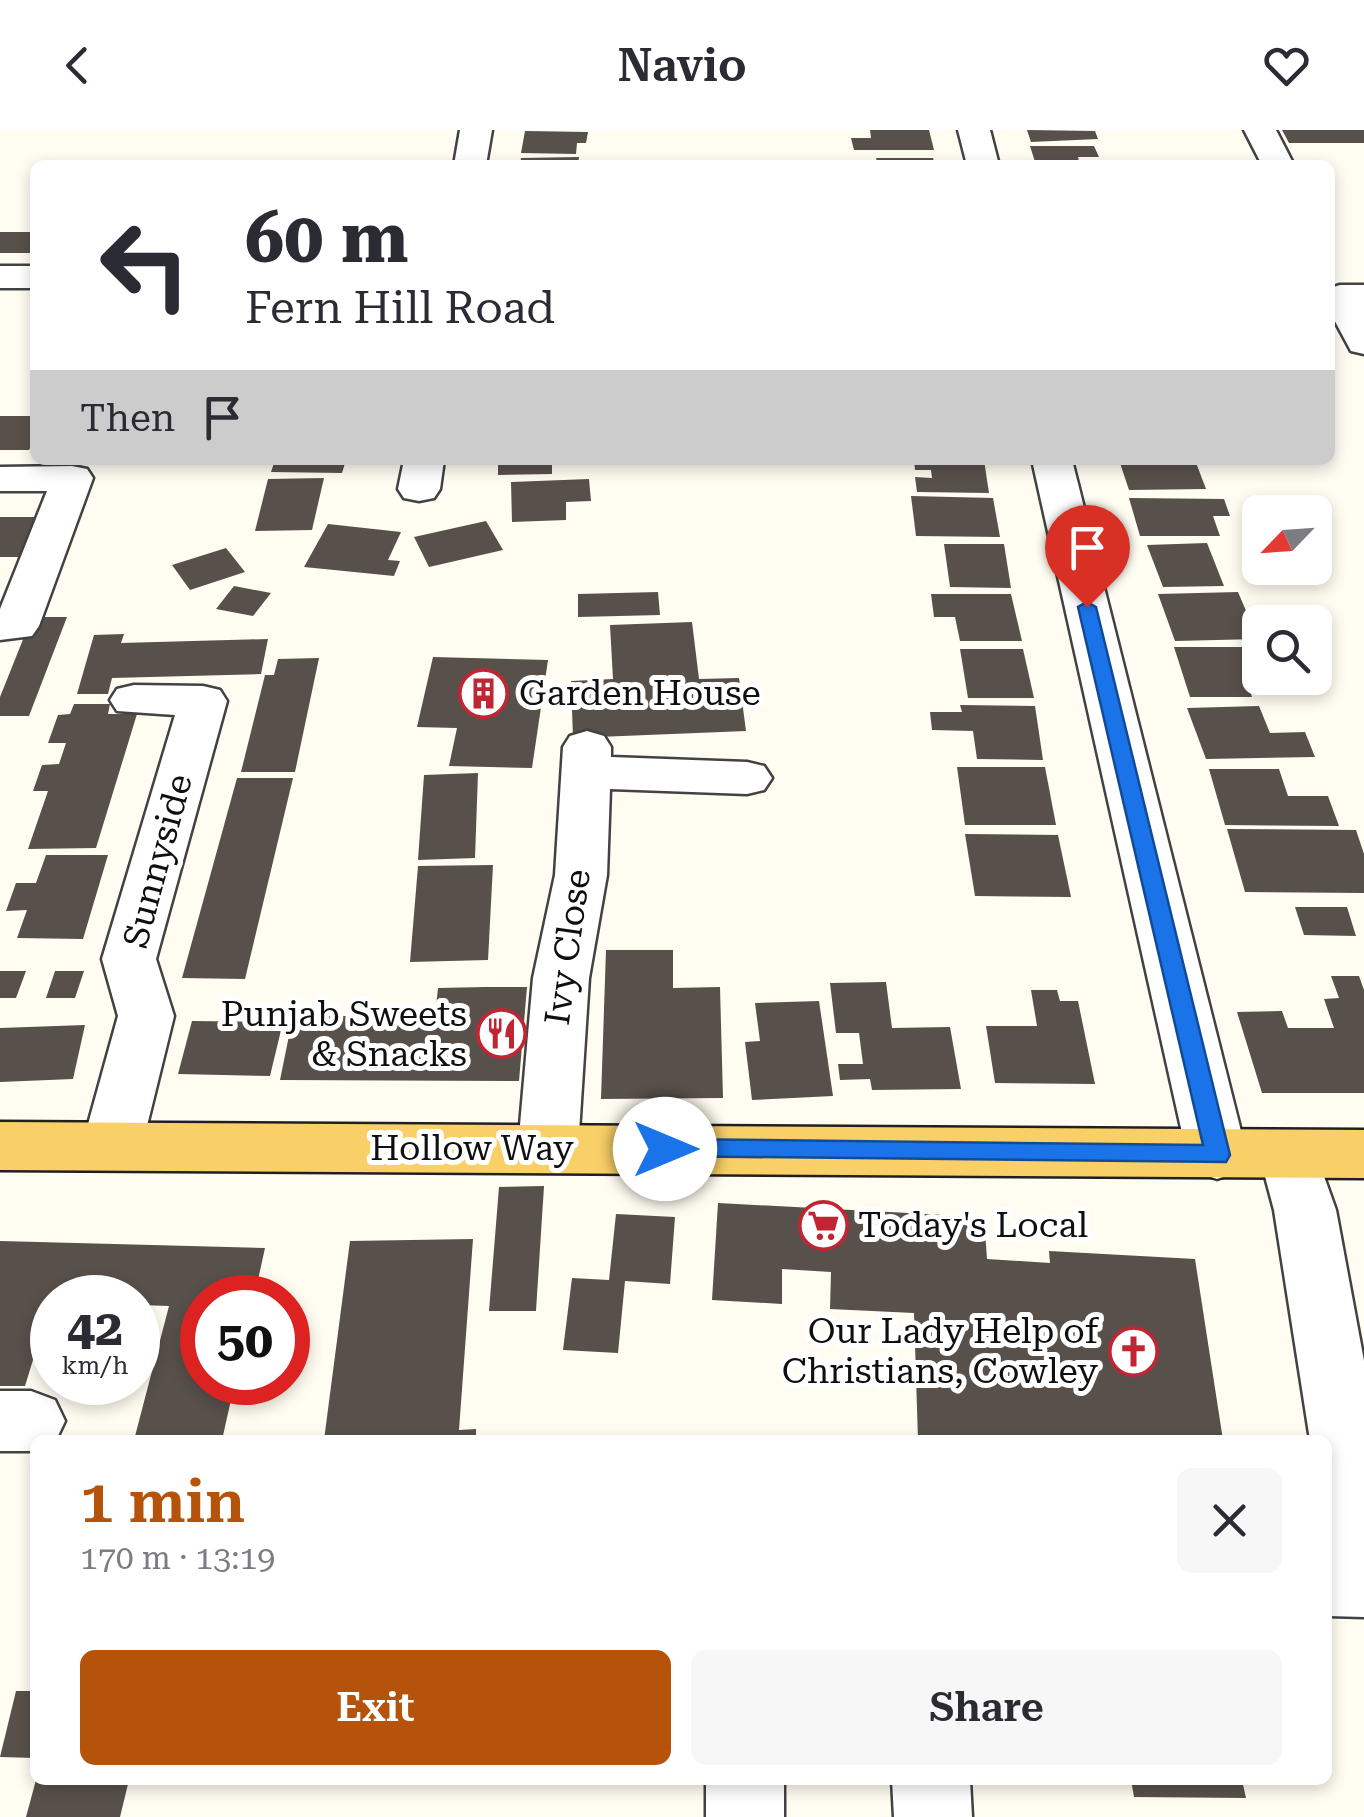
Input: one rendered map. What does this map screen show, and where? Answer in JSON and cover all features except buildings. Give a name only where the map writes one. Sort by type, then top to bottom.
[{"type":"main road","name":"Hollow Way","points":[[0,1146],[1364,1154]]},
{"type":"street","points":[[471,160],[476,130]]},
{"type":"street","points":[[974,130],[983,160]]},
{"type":"street","points":[[1260,130],[1275,160]]},
{"type":"street","points":[[0,277],[30,278]]},
{"type":"street","points":[[1364,296],[1340,296],[1364,343]]},
{"type":"street","points":[[1053,465],[1218,1155]]},
{"type":"street","points":[[0,479],[72,478],[16,626],[0,626]]},
{"type":"street","name":"Sunnyside","points":[[112,1146],[146,1016],[129,960],[203,701],[134,700]]},
{"type":"street","name":"Ivy Close","points":[[548,1148],[561,978],[581,875],[586,759],[747,778]]},
{"type":"street","points":[[1290,1154],[1306,1210],[1364,1552]]},
{"type":"street","points":[[1332,1582],[1364,1582]]},
{"type":"street","points":[[745,1816],[746,1785]]},
{"type":"street","points":[[931,1785],[933,1816]]},
{"type":"place","name":"Garden House","points":[[484,693]]},
{"type":"place","name":"Punjab Sweets & Snacks","points":[[502,1034]]},
{"type":"place","name":"Today's Local","points":[[823,1225]]},
{"type":"place","name":"Our Lady Help of Christians, Cowley","points":[[1133,1351]]},
{"type":"route","points":[[665,1149],[1218,1155],[1087,607]]}]
